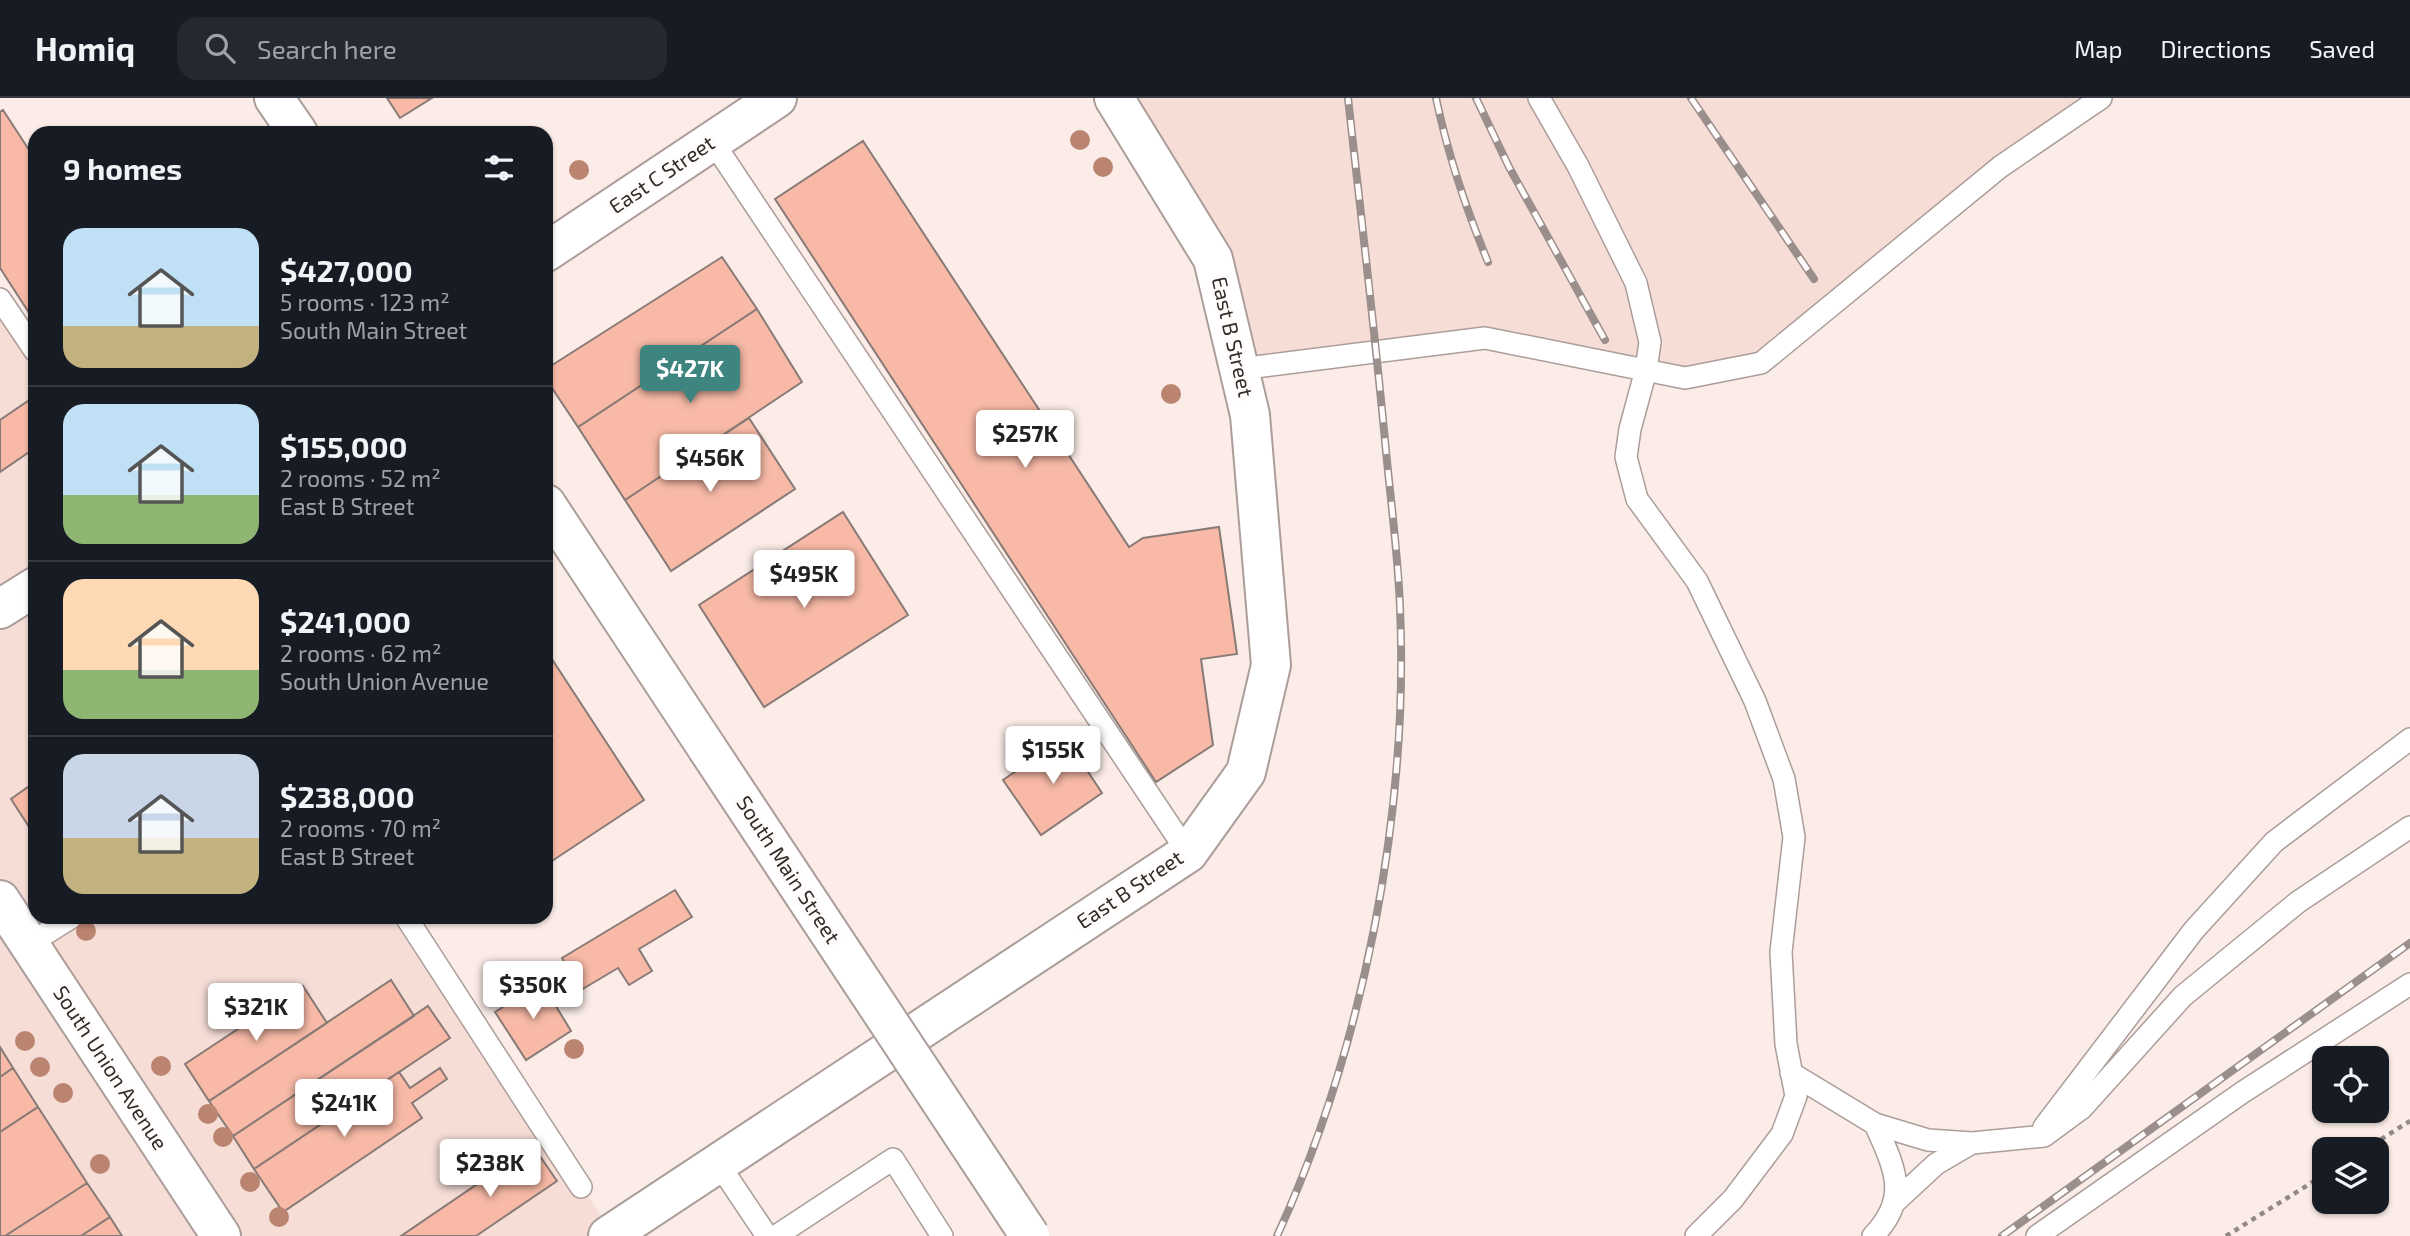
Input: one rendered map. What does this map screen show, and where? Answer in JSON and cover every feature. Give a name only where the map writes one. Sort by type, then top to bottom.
[{"type":"street","points":[[274,98],[293,126]]},
{"type":"street","name":"East C Street","points":[[553,246],[777,98]]},
{"type":"street","name":"East B Street","points":[[608,1236],[1188,853],[1246,772],[1271,665],[1250,415],[1213,259],[1114,98]]},
{"type":"street","name":"South Main Street","points":[[553,516],[1030,1236]]},
{"type":"street","points":[[0,609],[28,591]]},
{"type":"street","name":"South Union Avenue","points":[[0,900],[221,1236]]},
{"type":"lane","points":[[1539,98],[1578,166],[1636,283],[1650,342],[1626,457],[1637,499],[1697,581],[1755,701],[1784,779],[1794,836],[1781,952],[1786,1044],[1796,1096],[1782,1134],[1733,1199],[1696,1236]]},
{"type":"lane","points":[[1240,369],[1485,338],[1685,378],[1761,363],[2000,167],[2101,98]]},
{"type":"lane","points":[[713,142],[1188,853]]},
{"type":"lane","points":[[0,299],[28,341]]},
{"type":"lane","points":[[2037,1137],[2194,930],[2274,842],[2410,740]]},
{"type":"lane","points":[[1791,1073],[1875,1124],[1928,1140],[1972,1143],[2044,1136],[2082,1108],[2183,996],[2298,902],[2410,827]]},
{"type":"lane","points":[[29,944],[61,924]]},
{"type":"lane","points":[[411,924],[581,1187]]},
{"type":"lane","points":[[2037,1236],[2242,1092],[2410,984]]},
{"type":"lane","points":[[1875,1124],[1895,1168],[1896,1201]]},
{"type":"lane","points":[[1872,1236],[1896,1201],[1936,1164],[1972,1143]]},
{"type":"lane","points":[[776,1236],[893,1158],[942,1236]]},
{"type":"lane","points":[[718,1163],[767,1236]]},
{"type":"path","points":[[2385,1137],[2410,1121]]},
{"type":"path","points":[[2226,1236],[2312,1182]]},
{"type":"shaded area","points":[[1114,98],[2101,98],[1761,363],[1685,378],[1485,338],[1240,369],[1213,259]]},
{"type":"shaded area","points":[[0,299],[28,341],[28,924],[411,924],[612,1233],[608,1236],[0,1236]]},
{"type":"building","points":[[387,98],[432,98],[400,118]]},
{"type":"building","points":[[3,110],[28,148],[28,311],[0,268],[0,112]]},
{"type":"building","points":[[863,141],[1129,547],[1143,538],[1219,527],[1237,654],[1201,659],[1213,745],[1156,782],[775,199]]},
{"type":"building","points":[[722,257],[757,309],[578,427],[553,390],[553,365]]},
{"type":"building","points":[[757,309],[802,382],[625,500],[578,427]]},
{"type":"building","points":[[28,401],[28,453],[0,472],[0,420]]},
{"type":"building","points":[[749,418],[795,489],[671,571],[625,500]]},
{"type":"building","points":[[843,512],[908,615],[764,707],[699,605]]},
{"type":"building","points":[[553,661],[644,800],[553,860]]},
{"type":"building","points":[[1065,737],[1102,793],[1041,835],[1003,780]]},
{"type":"building","points":[[28,787],[28,825],[11,799]]},
{"type":"building","points":[[675,890],[692,917],[639,949],[652,971],[629,985],[618,968],[581,990],[562,958]]},
{"type":"building","points":[[391,980],[414,1016],[233,1136],[209,1101]]},
{"type":"building","points":[[542,983],[571,1031],[526,1060],[495,1012]]},
{"type":"building","points":[[303,986],[327,1023],[209,1101],[185,1064]]},
{"type":"building","points":[[428,1006],[450,1038],[254,1169],[233,1136]]},
{"type":"building","points":[[0,1047],[13,1068],[0,1077]]},
{"type":"building","points":[[13,1068],[38,1107],[0,1132],[0,1077]]},
{"type":"building","points":[[440,1068],[447,1079],[412,1103],[422,1118],[283,1212],[254,1169],[399,1072],[410,1088]]},
{"type":"building","points":[[38,1107],[87,1183],[5,1236],[0,1236],[0,1132]]},
{"type":"building","points":[[533,1146],[557,1181],[476,1236],[401,1236]]},
{"type":"building","points":[[87,1183],[110,1217],[81,1236],[5,1236]]},
{"type":"building","points":[[110,1217],[122,1236],[81,1236]]},
{"type":"railway","points":[[1277,1236],[1307,1164],[1334,1088],[1356,1009],[1374,929],[1388,847],[1397,766],[1401,686],[1398,568],[1348,98]]},
{"type":"railway","points":[[1436,98],[1458,182],[1488,262]]},
{"type":"railway","points":[[1476,98],[1509,167],[1605,340]]},
{"type":"railway","points":[[1691,98],[1814,279]]},
{"type":"railway","points":[[2002,1236],[2410,943]]}]
